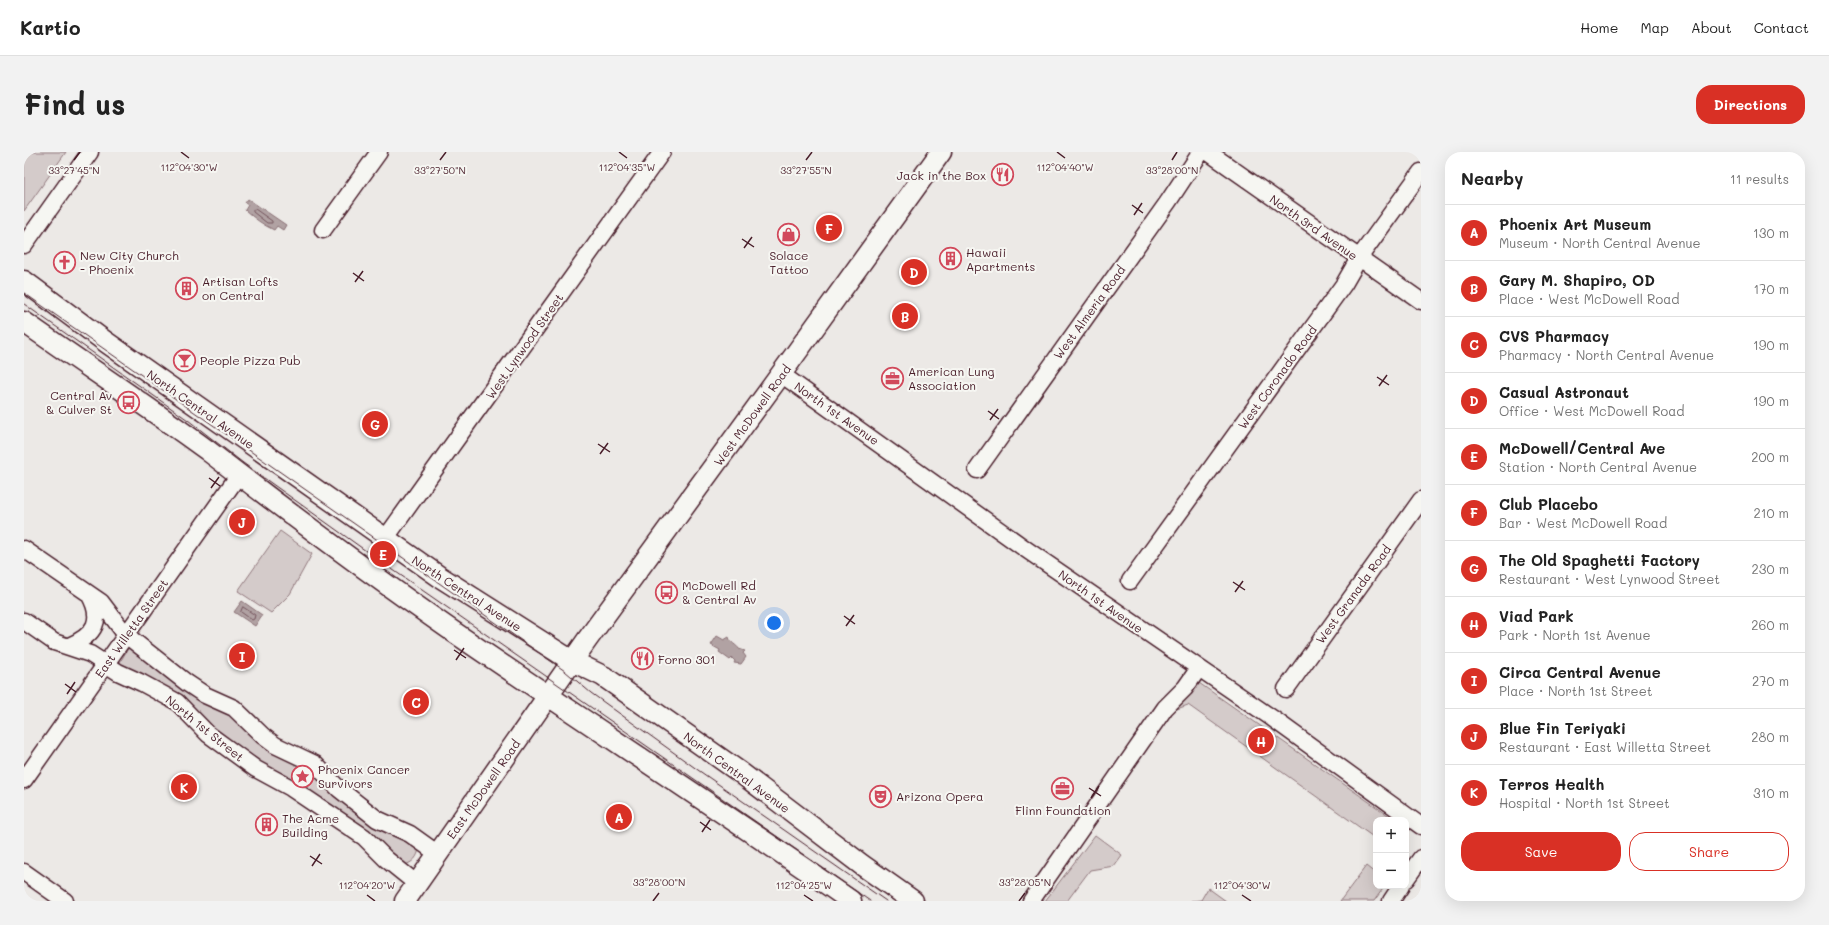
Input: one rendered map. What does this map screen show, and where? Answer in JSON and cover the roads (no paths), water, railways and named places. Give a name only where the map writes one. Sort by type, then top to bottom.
[{"type":"main road","name":"West McDowell Road","points":[[561,677],[941,152]]},
{"type":"main road","name":"North Central Avenue","points":[[24,281],[106,342],[385,539],[463,592],[572,661],[603,676],[735,768],[862,865],[913,901]]},
{"type":"main road","points":[[24,322],[206,450],[238,476],[380,580],[548,695],[709,802],[851,901]]},
{"type":"main road","name":"East McDowell Road","points":[[405,901],[561,677]]},
{"type":"street","points":[[24,245],[90,152]]},
{"type":"street","points":[[323,230],[379,152]]},
{"type":"street","name":"West Lynwood Street","points":[[385,539],[662,152]]},
{"type":"street","name":"West Almeria Road","points":[[976,470],[1168,202],[1201,152]]},
{"type":"street","name":"North 3rd Avenue","points":[[1208,152],[1421,301]]},
{"type":"street","name":"West Coronado Road","points":[[1130,581],[1344,284],[1359,258],[1421,172]]},
{"type":"street","name":"North 1st Avenue","points":[[781,374],[1027,550],[1283,726],[1421,826]]},
{"type":"street","name":"East Willetta Street","points":[[24,780],[238,476]]},
{"type":"street","name":"West Granada Road","points":[[1286,689],[1421,500]]},
{"type":"street","name":"North 1st Street","points":[[24,548],[88,592],[108,609],[126,635],[187,684],[205,695],[234,708],[243,715],[263,736],[275,745],[315,764],[339,789],[378,819],[410,834],[438,854]]},
{"type":"street","points":[[69,646],[82,640],[90,634],[98,616],[96,606],[88,592]]},
{"type":"street","name":"North 1st Street","points":[[24,621],[54,642],[90,654],[105,664],[177,702],[208,734],[262,773],[291,788],[364,838],[386,859],[417,884]]},
{"type":"street","points":[[1031,901],[1165,708],[1185,688],[1199,668]]},
{"type":"street","points":[[1409,875],[1421,858]]},
{"type":"street","points":[[24,872],[65,901]]},
{"type":"street","points":[[1391,901],[1399,889]]},
{"type":"water","points":[[248,199],[286,225],[283,230],[277,226],[274,230],[270,228],[245,210],[248,205],[245,203]]},
{"type":"water","points":[[242,601],[262,615],[255,626],[234,612]]},
{"type":"water","points":[[717,636],[724,640],[729,637],[739,649],[745,651],[743,653],[746,657],[741,664],[734,663],[735,661],[732,658],[730,660],[719,652],[720,650],[711,645]]},
{"type":"tram line","points":[[24,293],[565,671],[591,693],[698,770],[886,901]]},
{"type":"tram line","points":[[24,304],[188,420],[243,463],[373,556],[870,901]]},
{"type":"place","name":"Jack in the Box","points":[[1002,175]]},
{"type":"place","name":"Club Placebo","points":[[829,228]]},
{"type":"place","name":"Solace Tattoo","points":[[789,234]]},
{"type":"place","name":"Hawaii Apartments","points":[[950,259]]},
{"type":"place","name":"New City Church - Phoenix","points":[[65,262]]},
{"type":"place","name":"Casual Astronaut","points":[[914,272]]},
{"type":"place","name":"Artisan Lofts on Central","points":[[187,288]]},
{"type":"place","name":"Gary M. Shapiro, OD","points":[[905,316]]},
{"type":"place","name":"People Pizza Pub","points":[[185,360]]},
{"type":"place","name":"American Lung Association","points":[[892,378]]},
{"type":"place","name":"Central Av & Culver St","points":[[128,402]]},
{"type":"place","name":"The Old Spaghetti Factory","points":[[375,424]]},
{"type":"place","name":"Blue Fin Teriyaki","points":[[242,522]]},
{"type":"place","name":"McDowell/Central Ave","points":[[383,554]]},
{"type":"place","name":"McDowell Rd & Central Av","points":[[666,592]]},
{"type":"place","name":"Circa Central Avenue","points":[[242,656]]},
{"type":"place","name":"Forno 301","points":[[643,659]]},
{"type":"place","name":"CVS Pharmacy","points":[[416,702]]},
{"type":"place","name":"Viad Park","points":[[1261,741]]},
{"type":"place","name":"Phoenix Cancer Survivors","points":[[302,776]]},
{"type":"place","name":"Terros Health","points":[[184,787]]},
{"type":"place","name":"Flinn Foundation","points":[[1063,789]]},
{"type":"place","name":"Arizona Opera","points":[[880,796]]},
{"type":"place","name":"Phoenix Art Museum","points":[[619,817]]},
{"type":"place","name":"The Acme Building","points":[[267,825]]}]
